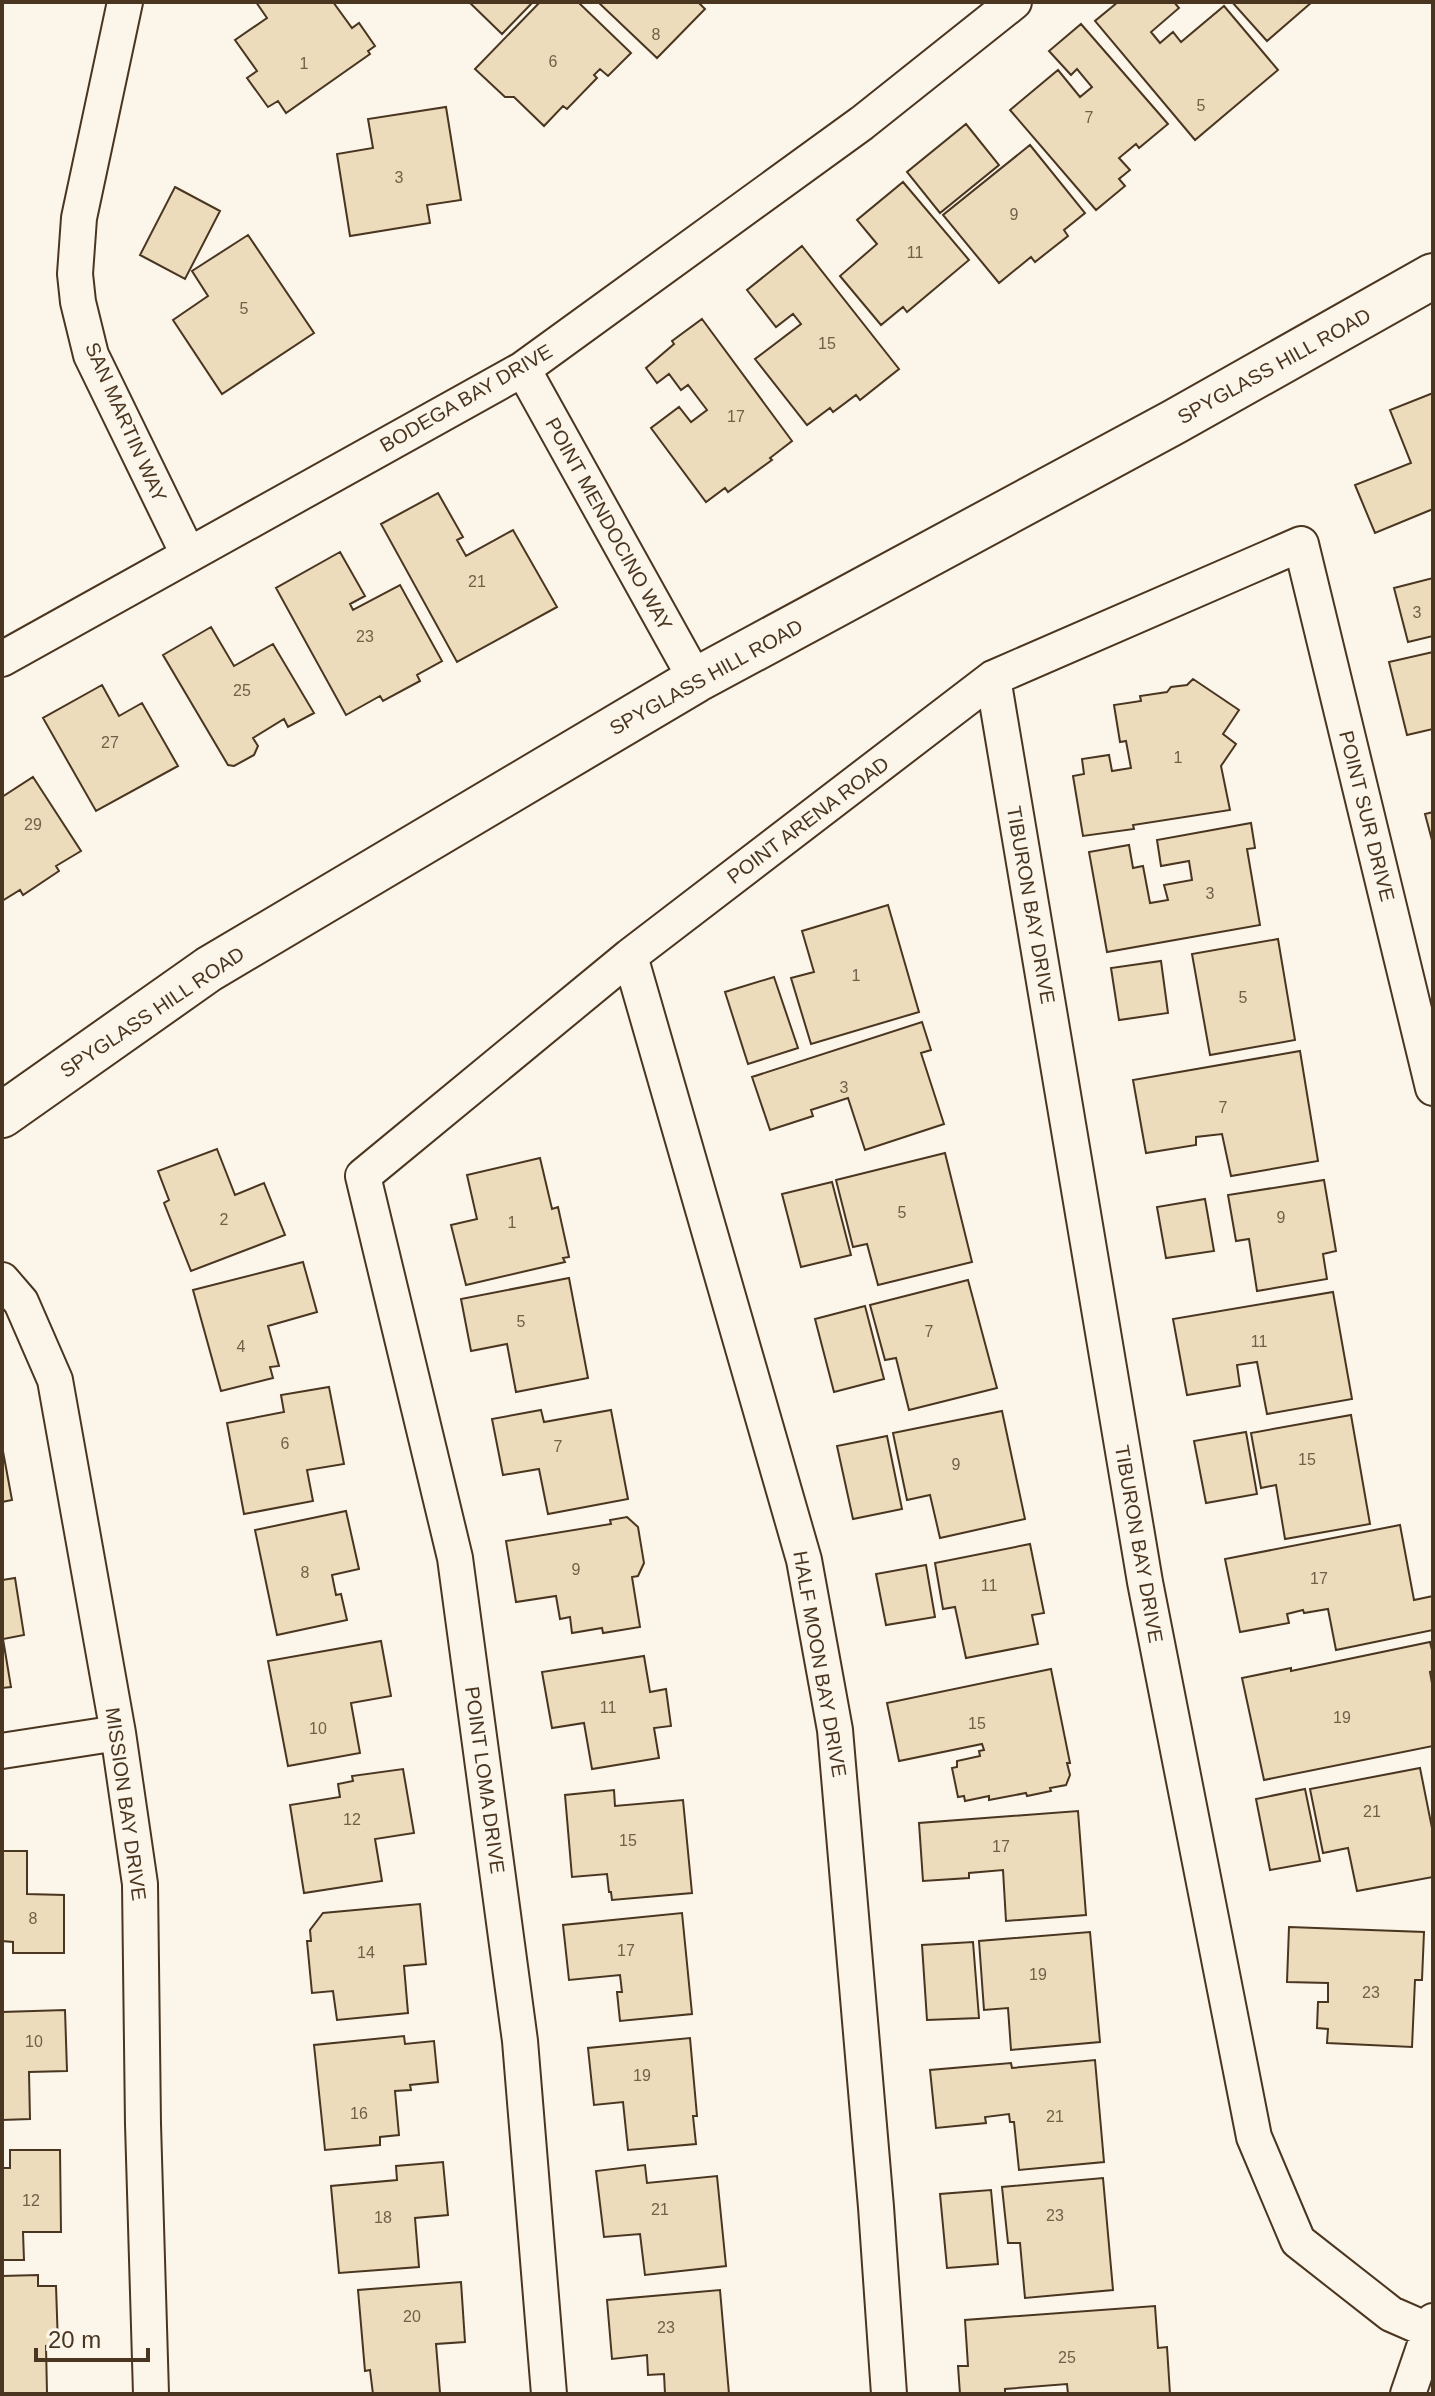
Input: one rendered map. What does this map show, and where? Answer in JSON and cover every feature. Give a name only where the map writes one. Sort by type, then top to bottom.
[{"type":"main road","name":"SPYGLASS HILL ROAD","points":[[2,1115],[209,969],[696,680],[1174,422],[1433,276]]},
{"type":"street","name":"SAN MARTIN WAY","points":[[125,2],[79,218],[75,274],[78,302],[91,355],[188,554]]},
{"type":"street","name":"BODEGA BAY DRIVE","points":[[2,659],[523,369],[862,123],[1014,2]]},
{"type":"street","name":"POINT MENDOCINO WAY","points":[[523,369],[696,680]]},
{"type":"street","name":"POINT ARENA ROAD","points":[[363,1176],[630,956],[993,678],[1301,544]]},
{"type":"street","name":"POINT SUR DRIVE","points":[[1301,544],[1433,1088]]},
{"type":"street","name":"TIBURON BAY DRIVE","points":[[993,678],[1145,1582],[1254,2137],[1298,2241],[1391,2314],[1431,2326]]},
{"type":"street","name":"HALF MOON BAY DRIVE","points":[[630,956],[804,1560],[835,1730],[889,2394]]},
{"type":"street","name":"POINT LOMA DRIVE","points":[[363,1176],[455,1558],[520,2041],[549,2394]]},
{"type":"street","name":"MISSION BAY DRIVE","points":[[2,1280],[21,1302],[55,1380],[118,1733],[140,1884],[151,2394]]},
{"type":"street","points":[[2,1751],[118,1733]]},
{"type":"street","points":[[1408,2394],[1431,2326]]},
{"type":"building","points":[[256,2],[333,2],[352,28],[359,23],[375,46],[368,51],[370,54],[286,113],[278,101],[268,107],[247,78],[257,71],[235,40],[267,18]]},
{"type":"building","points":[[469,2],[533,2],[502,34]]},
{"type":"building","points":[[540,2],[578,2],[631,53],[608,76],[600,69],[594,75],[597,78],[567,109],[563,106],[544,126],[514,97],[505,97],[475,69]]},
{"type":"building","points":[[598,2],[698,2],[705,9],[657,58]]},
{"type":"building","points":[[1118,2],[1174,2],[1179,8],[1151,32],[1160,43],[1173,32],[1181,42],[1224,6],[1278,70],[1195,140],[1095,21]]},
{"type":"building","points":[[1232,2],[1312,2],[1267,41]]},
{"type":"building","points":[[1081,24],[1168,124],[1139,148],[1136,144],[1119,158],[1130,170],[1119,179],[1125,186],[1096,210],[1010,110],[1058,70],[1080,97],[1092,87],[1077,69],[1071,75],[1049,51]]},
{"type":"building","points":[[446,107],[461,200],[427,205],[430,223],[350,236],[337,154],[373,148],[368,119]]},
{"type":"building","points":[[966,124],[999,165],[940,213],[907,172]]},
{"type":"building","points":[[1030,145],[1085,213],[1064,230],[1068,236],[1035,262],[1031,257],[999,283],[943,215]]},
{"type":"building","points":[[903,182],[969,260],[907,312],[903,307],[881,325],[840,276],[877,244],[857,220]]},
{"type":"building","points":[[175,187],[220,211],[185,279],[140,255]]},
{"type":"building","points":[[248,235],[314,333],[222,394],[173,320],[208,296],[192,271]]},
{"type":"building","points":[[802,246],[899,369],[860,400],[856,395],[833,412],[830,408],[807,425],[755,359],[801,324],[793,314],[776,327],[747,290]]},
{"type":"building","points":[[702,319],[792,441],[728,492],[725,488],[706,502],[651,428],[679,407],[691,422],[707,410],[688,385],[681,390],[669,374],[657,383],[646,368],[674,344],[672,341]]},
{"type":"building","points":[[1433,393],[1433,509],[1375,533],[1355,485],[1411,463],[1390,410]]},
{"type":"building","points":[[438,493],[463,537],[457,540],[466,556],[513,530],[557,607],[457,662],[381,524]]},
{"type":"building","points":[[340,552],[365,596],[350,604],[353,610],[400,585],[442,661],[417,675],[420,681],[383,701],[380,696],[346,715],[276,588]]},
{"type":"building","points":[[1433,578],[1433,636],[1408,642],[1394,588]]},
{"type":"building","points":[[211,627],[234,666],[273,644],[314,713],[288,727],[284,719],[253,738],[258,746],[254,755],[234,766],[228,765],[163,655]]},
{"type":"building","points":[[1433,652],[1433,729],[1407,735],[1389,662]]},
{"type":"building","points":[[1193,679],[1239,710],[1223,734],[1236,744],[1221,766],[1230,810],[1083,836],[1073,776],[1084,774],[1082,759],[1109,755],[1112,771],[1131,768],[1126,741],[1120,742],[1114,705],[1141,701],[1140,696],[1167,692],[1171,687],[1187,685]]},
{"type":"building","points":[[102,685],[119,716],[142,703],[178,766],[96,811],[43,718]]},
{"type":"building","points":[[33,777],[81,851],[56,866],[59,871],[23,895],[20,890],[2,901],[2,797]]},
{"type":"building","points":[[1433,812],[1433,844],[1425,814]]},
{"type":"building","points":[[1251,823],[1255,848],[1247,849],[1260,925],[1107,952],[1089,852],[1129,845],[1133,868],[1143,866],[1150,903],[1168,900],[1164,885],[1192,880],[1189,861],[1161,866],[1157,840]]},
{"type":"building","points":[[888,905],[919,1012],[811,1044],[791,978],[814,972],[802,931]]},
{"type":"building","points":[[1278,939],[1295,1040],[1210,1055],[1192,954]]},
{"type":"building","points":[[1161,961],[1168,1013],[1119,1020],[1111,968]]},
{"type":"building","points":[[774,977],[798,1048],[748,1064],[725,992]]},
{"type":"building","points":[[922,1022],[931,1050],[921,1053],[944,1124],[865,1150],[848,1098],[811,1110],[813,1116],[770,1130],[752,1077]]},
{"type":"building","points":[[1300,1051],[1318,1161],[1231,1176],[1222,1134],[1196,1137],[1196,1145],[1146,1153],[1133,1080]]},
{"type":"building","points":[[217,1149],[235,1195],[264,1183],[285,1235],[191,1271],[164,1203],[169,1200],[158,1171]]},
{"type":"building","points":[[945,1153],[972,1262],[878,1285],[867,1244],[853,1247],[836,1180]]},
{"type":"building","points":[[540,1158],[552,1209],[558,1207],[569,1257],[563,1258],[565,1262],[466,1285],[451,1225],[477,1219],[467,1175]]},
{"type":"building","points":[[1324,1180],[1336,1251],[1323,1254],[1327,1279],[1257,1291],[1249,1239],[1236,1241],[1228,1195]]},
{"type":"building","points":[[832,1182],[851,1255],[801,1267],[782,1194]]},
{"type":"building","points":[[1205,1199],[1214,1251],[1166,1258],[1157,1207]]},
{"type":"building","points":[[303,1262],[317,1312],[268,1326],[279,1366],[270,1367],[273,1378],[221,1391],[193,1290]]},
{"type":"building","points":[[569,1278],[588,1378],[516,1392],[507,1344],[471,1351],[461,1299]]},
{"type":"building","points":[[968,1280],[997,1388],[909,1410],[896,1358],[885,1360],[870,1305]]},
{"type":"building","points":[[1333,1292],[1352,1399],[1267,1414],[1257,1362],[1237,1365],[1240,1386],[1187,1395],[1173,1319]]},
{"type":"building","points":[[865,1306],[884,1379],[834,1392],[815,1319]]},
{"type":"building","points":[[329,1387],[344,1464],[307,1470],[313,1501],[244,1514],[227,1423],[284,1412],[281,1395]]},
{"type":"building","points":[[541,1410],[544,1422],[611,1410],[628,1499],[548,1514],[539,1469],[503,1475],[492,1419]]},
{"type":"building","points":[[1002,1411],[1025,1519],[940,1538],[930,1495],[907,1500],[893,1433]]},
{"type":"building","points":[[1351,1415],[1370,1524],[1285,1539],[1276,1485],[1261,1488],[1251,1433]]},
{"type":"building","points":[[1246,1432],[1257,1494],[1206,1503],[1194,1441]]},
{"type":"building","points":[[887,1436],[902,1509],[853,1519],[837,1446]]},
{"type":"building","points":[[2,1446],[12,1500],[2,1502]]},
{"type":"building","points":[[346,1511],[359,1569],[332,1575],[336,1595],[341,1594],[347,1620],[277,1635],[255,1530]]},
{"type":"building","points":[[627,1517],[638,1527],[644,1563],[638,1576],[632,1577],[640,1627],[603,1633],[602,1628],[572,1633],[570,1617],[560,1619],[556,1596],[516,1602],[506,1541],[611,1524],[610,1520]]},
{"type":"building","points":[[1400,1525],[1414,1600],[1433,1596],[1433,1630],[1336,1650],[1328,1609],[1287,1614],[1289,1623],[1240,1632],[1225,1559]]},
{"type":"building","points":[[1030,1544],[1044,1613],[1032,1615],[1038,1644],[966,1658],[955,1607],[943,1609],[935,1563]]},
{"type":"building","points":[[926,1565],[935,1617],[886,1625],[876,1574]]},
{"type":"building","points":[[15,1578],[24,1635],[3,1639],[11,1687],[2,1688],[2,1580]]},
{"type":"building","points":[[381,1641],[391,1696],[351,1703],[360,1753],[288,1766],[268,1661]]},
{"type":"building","points":[[1430,1642],[1433,1654],[1433,1671],[1430,1672],[1433,1746],[1264,1780],[1242,1678]]},
{"type":"building","points":[[644,1656],[650,1692],[666,1689],[671,1726],[654,1728],[659,1758],[592,1769],[584,1723],[552,1728],[542,1672]]},
{"type":"building","points":[[1051,1669],[1070,1763],[1067,1763],[1070,1775],[1066,1785],[1027,1796],[1026,1793],[965,1801],[964,1796],[958,1797],[952,1768],[957,1767],[957,1761],[980,1756],[979,1751],[984,1750],[982,1744],[899,1761],[887,1703]]},
{"type":"building","points":[[1420,1768],[1433,1833],[1433,1877],[1357,1891],[1348,1848],[1323,1853],[1310,1789]]},
{"type":"building","points":[[403,1769],[414,1833],[375,1839],[382,1881],[304,1893],[290,1805],[340,1797],[338,1784],[353,1781],[352,1776]]},
{"type":"building","points":[[1305,1789],[1320,1861],[1270,1870],[1256,1799]]},
{"type":"building","points":[[614,1790],[615,1806],[683,1800],[692,1893],[612,1900],[607,1874],[572,1877],[565,1795]]},
{"type":"building","points":[[1078,1811],[1086,1915],[1006,1921],[1003,1870],[969,1873],[969,1878],[923,1881],[919,1823]]},
{"type":"building","points":[[2,1851],[27,1851],[27,1894],[64,1895],[64,1953],[13,1953],[13,1942],[2,1941]]},
{"type":"building","points":[[420,1904],[426,1964],[404,1966],[408,2013],[337,2020],[333,1991],[312,1993],[307,1941],[311,1941],[310,1930],[323,1913]]},
{"type":"building","points":[[682,1913],[692,2014],[620,2021],[617,1992],[622,1992],[620,1975],[569,1980],[563,1925]]},
{"type":"building","points":[[1289,1927],[1424,1932],[1422,1980],[1415,1980],[1412,2047],[1327,2043],[1328,2029],[1317,2028],[1318,2002],[1328,2002],[1328,1983],[1287,1982]]},
{"type":"building","points":[[1090,1932],[1100,2042],[1011,2050],[1008,2008],[984,2010],[979,1941]]},
{"type":"building","points":[[973,1942],[979,2018],[927,2020],[922,1945]]},
{"type":"building","points":[[65,2010],[67,2071],[29,2072],[30,2119],[2,2120],[2,2012]]},
{"type":"building","points":[[404,2036],[405,2044],[434,2041],[438,2082],[410,2085],[411,2090],[395,2091],[399,2135],[380,2137],[380,2145],[325,2150],[314,2045]]},
{"type":"building","points":[[690,2038],[697,2116],[693,2116],[696,2144],[628,2150],[623,2102],[594,2105],[588,2048]]},
{"type":"building","points":[[1095,2060],[1104,2162],[1019,2170],[1014,2122],[1010,2122],[1009,2114],[985,2117],[986,2123],[936,2128],[930,2070],[1011,2063],[1012,2068]]},
{"type":"building","points":[[10,2150],[60,2150],[61,2232],[23,2232],[24,2260],[2,2260],[2,2168],[10,2168]]},
{"type":"building","points":[[443,2162],[448,2215],[415,2218],[419,2267],[339,2273],[331,2186],[397,2180],[396,2166]]},
{"type":"building","points":[[645,2165],[647,2183],[717,2176],[726,2266],[645,2275],[640,2234],[604,2237],[596,2171]]},
{"type":"building","points":[[1103,2178],[1113,2290],[1025,2298],[1020,2243],[1008,2243],[1002,2187]]},
{"type":"building","points":[[991,2190],[998,2264],[947,2268],[940,2194]]},
{"type":"building","points":[[38,2275],[38,2286],[56,2286],[58,2345],[46,2346],[47,2393],[2,2394],[2,2276]]},
{"type":"building","points":[[461,2282],[465,2342],[436,2344],[440,2393],[373,2394],[370,2370],[365,2371],[358,2290]]},
{"type":"building","points":[[720,2290],[729,2394],[665,2394],[664,2374],[648,2375],[647,2355],[612,2359],[607,2300]]},
{"type":"building","points":[[1155,2306],[1158,2348],[1167,2347],[1170,2394],[1068,2394],[1067,2384],[1005,2389],[1005,2394],[960,2394],[958,2366],[968,2366],[965,2320]]}]
